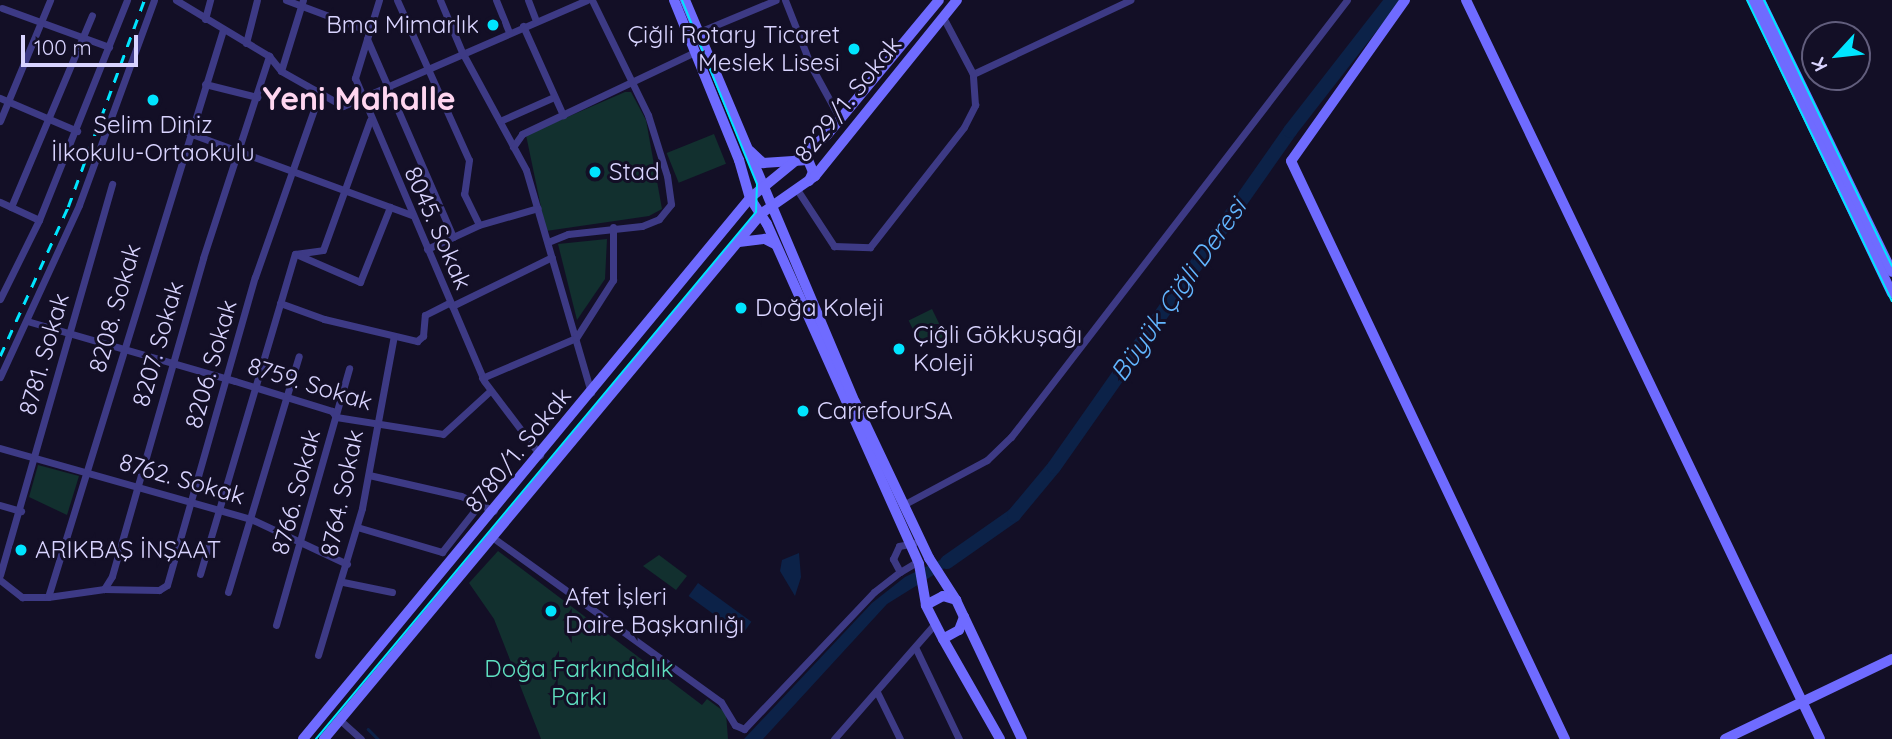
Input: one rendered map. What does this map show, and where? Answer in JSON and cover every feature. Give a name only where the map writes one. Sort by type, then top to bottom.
[{"type":"street","points":[[0,121],[50,0]]},
{"type":"street","points":[[0,377],[79,205],[154,0]]},
{"type":"street","points":[[176,0],[269,56],[281,71],[319,95],[343,106],[536,21],[570,3],[589,0],[659,142],[671,204],[659,219],[642,226],[613,227],[548,242]]},
{"type":"street","points":[[205,19],[210,0]]},
{"type":"street","points":[[246,43],[257,0]]},
{"type":"street","points":[[286,0],[302,3],[368,35],[453,237]]},
{"type":"street","name":"8045. Sokak","points":[[379,0],[355,78],[370,120],[482,378],[541,456]]},
{"type":"street","points":[[397,0],[469,160],[464,194],[479,225]]},
{"type":"street","points":[[440,0],[462,52],[513,147],[538,208],[592,393]]},
{"type":"street","points":[[496,0],[509,32]]},
{"type":"street","points":[[528,0],[536,21]]},
{"type":"street","points":[[674,0],[750,198],[762,213],[918,563],[933,626],[1000,739]]},
{"type":"street","points":[[685,0],[747,148],[922,545],[956,600],[1022,739]]},
{"type":"street","points":[[699,32],[776,0]]},
{"type":"street","points":[[785,0],[811,66],[840,119]]},
{"type":"street","name":"8229/1. Sokak","points":[[765,188],[840,119],[939,0]]},
{"type":"street","name":"8229/1. Sokak","points":[[343,716],[762,213],[809,181],[957,0]]},
{"type":"street","points":[[973,74],[1130,0]]},
{"type":"street","points":[[904,505],[986,460],[1012,437],[1347,0]]},
{"type":"street","points":[[1405,0],[1291,161],[1565,739]]},
{"type":"street","points":[[1466,0],[1821,739]]},
{"type":"street","points":[[1752,0],[1892,272]]},
{"type":"street","points":[[1760,0],[1884,257],[1892,293]]},
{"type":"street","points":[[0,299],[39,220],[77,131],[124,1]]},
{"type":"street","points":[[281,71],[302,3]]},
{"type":"street","points":[[2,7],[109,47]]},
{"type":"street","points":[[11,207],[51,118],[92,15]]},
{"type":"street","points":[[798,191],[834,246],[870,247],[964,127],[975,104],[973,74],[943,17]]},
{"type":"street","points":[[523,26],[563,115]]},
{"type":"street","name":"8208. Sokak","points":[[48,597],[188,133],[223,30]]},
{"type":"street","points":[[513,147],[522,134],[695,52]]},
{"type":"street","name":"8207. Sokak","points":[[104,589],[112,576],[173,365],[269,56]]},
{"type":"street","points":[[205,84],[257,97]]},
{"type":"street","name":"8206. Sokak","points":[[104,589],[159,590],[167,585],[264,248],[319,95]]},
{"type":"street","points":[[499,121],[554,97]]},
{"type":"street","points":[[0,98],[77,131]]},
{"type":"street","points":[[295,254],[323,250],[342,188],[370,120]]},
{"type":"street","points":[[188,133],[412,215]]},
{"type":"street","points":[[747,148],[763,163],[799,159],[812,165],[809,181]]},
{"type":"street","name":"8781. Sokak","points":[[0,577],[21,511],[112,184]]},
{"type":"street","name":"8780/1. Sokak","points":[[303,739],[541,456],[750,198],[765,188]]},
{"type":"street","points":[[0,202],[39,220]]},
{"type":"street","points":[[295,254],[360,282],[390,207]]},
{"type":"street","points":[[427,249],[479,225],[538,208]]},
{"type":"street","points":[[482,378],[576,338],[613,280],[613,227]]},
{"type":"street","points":[[738,242],[765,239],[775,244]]},
{"type":"street","points":[[200,575],[258,388],[295,254]]},
{"type":"street","points":[[280,303],[394,336],[420,340],[425,315],[552,257]]},
{"type":"street","name":"8759. Sokak","points":[[27,321],[258,388],[336,417],[443,435],[490,391]]},
{"type":"street","name":"8764. Sokak","points":[[318,655],[343,582],[357,527],[394,336]]},
{"type":"street","points":[[228,592],[289,398],[299,356]]},
{"type":"street","name":"8766. Sokak","points":[[276,625],[302,545],[349,368]]},
{"type":"street","name":"8762. Sokak","points":[[0,448],[251,519],[302,545],[348,564]]},
{"type":"street","points":[[369,475],[461,496],[494,511]]},
{"type":"street","points":[[0,505],[21,511]]},
{"type":"street","points":[[357,527],[442,552],[479,505]]},
{"type":"street","points":[[492,537],[722,702],[735,725],[744,729],[874,592],[900,572],[918,563]]},
{"type":"street","points":[[900,572],[893,559],[898,546],[909,542],[922,545]]},
{"type":"street","points":[[0,577],[22,597],[48,597],[104,589]]},
{"type":"street","points":[[343,582],[392,592]]},
{"type":"street","points":[[926,605],[943,596],[956,600]]},
{"type":"street","points":[[943,639],[959,630],[964,617]]},
{"type":"street","points":[[834,739],[916,649],[933,626]]},
{"type":"street","points":[[916,649],[959,739]]},
{"type":"street","points":[[1725,739],[1892,659]]},
{"type":"street","points":[[877,692],[900,739]]},
{"type":"street","points":[[333,702],[361,739]]},
{"type":"street","points":[[324,739],[343,716]]},
{"type":"green space","name":"Stad","points":[[625,92],[631,92],[646,120],[662,209],[649,216],[546,231],[526,135]]},
{"type":"green space","points":[[714,134],[726,164],[679,183],[667,153]]},
{"type":"green space","points":[[607,239],[605,279],[577,320],[558,244]]},
{"type":"green space","points":[[932,309],[945,336],[922,347],[909,320]]},
{"type":"green space","points":[[38,465],[79,476],[67,515],[29,497]]},
{"type":"green space","name":"Doğa Farkındalık Parkı","points":[[498,551],[702,705],[707,699],[726,713],[728,739],[541,739],[494,619],[469,583]]},
{"type":"green space","points":[[659,555],[687,576],[676,590],[643,566]]},
{"type":"water","points":[[799,553],[801,577],[795,596],[780,571],[782,560]]},
{"type":"water","points":[[944,558],[948,566],[887,604],[763,739],[744,739],[872,603],[905,577]]},
{"type":"water","points":[[698,583],[751,622],[742,635],[689,596]]},
{"type":"waterway","name":"Büyük Çiğli Deresi","points":[[947,562],[1014,515],[1054,467],[1290,131],[1392,0]]},
{"type":"waterway","points":[[368,729],[378,739]]},
{"type":"tram line","points":[[316,739],[756,212],[757,184],[682,0]]},
{"type":"tram line","points":[[1747,0],[1892,301]]},
{"type":"tram line","points":[[1764,0],[1892,266]]},
{"type":"railway","points":[[0,356],[68,207],[144,0]]},
{"type":"place","name":"Bma Mimarlık","points":[[493,25]]},
{"type":"place","name":"Çiğli Rotary Ticaret Meslek Lisesi","points":[[854,49]]},
{"type":"place","name":"Selim Diniz İlkokulu-Ortaokulu","points":[[153,100]]},
{"type":"place","name":"Stad","points":[[595,172]]},
{"type":"place","name":"Doğa Koleji","points":[[741,308]]},
{"type":"place","name":"Çiĝli Gökkuşaĝı Koleji","points":[[899,349]]},
{"type":"place","name":"CarrefourSA","points":[[803,411]]},
{"type":"place","name":"ARIKBAŞ İNŞAAT","points":[[21,550]]},
{"type":"place","name":"Afet İşleri Daire Başkanlığı","points":[[551,611]]},
{"type":"district","name":"Yeni Mahalle","points":[[359,98]]}]
